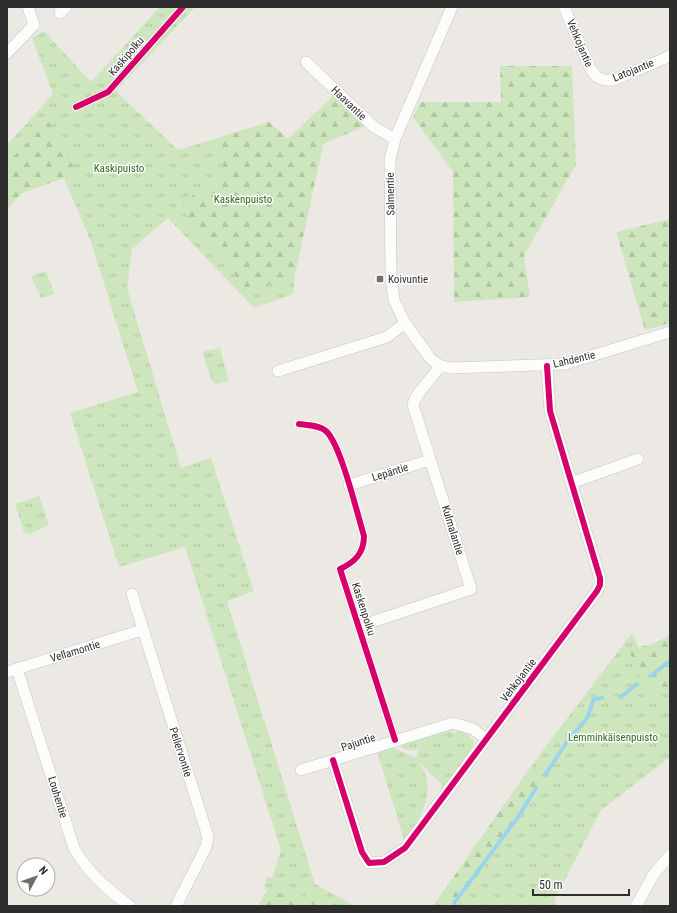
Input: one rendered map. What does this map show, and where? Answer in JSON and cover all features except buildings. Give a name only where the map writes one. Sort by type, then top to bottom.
[{"type":"street","points":[[7,53],[34,25],[28,7]]},
{"type":"street","name":"Salmentie","points":[[446,367],[430,358],[405,323],[394,300],[391,278],[390,159],[395,139],[452,7]]},
{"type":"street","name":"Vehkojantie","points":[[564,7],[590,68],[597,77]]},
{"type":"street","name":"Latojantie","points":[[597,77],[604,80],[614,80],[670,56]]},
{"type":"street","name":"Haavantie","points":[[306,62],[374,127],[395,139]]},
{"type":"street","points":[[278,371],[387,337],[405,323]]},
{"type":"street","name":"Lahdentie","points":[[446,367],[547,366],[565,364],[670,332]]},
{"type":"street","name":"Vehkojantie","points":[[333,760],[362,852],[369,863],[384,862],[405,848],[600,585],[600,578],[550,411],[547,366]]},
{"type":"street","name":"Kulmalantie","points":[[360,626],[471,589],[413,405],[414,399],[434,376],[446,367]]},
{"type":"street","points":[[571,483],[638,459]]},
{"type":"street","name":"Lepäntie","points":[[349,485],[430,460]]},
{"type":"street","name":"Pellervontie","points":[[132,594],[142,630],[208,837],[206,847],[176,906]]},
{"type":"street","name":"Vellamontie","points":[[12,670],[142,630]]},
{"type":"street","name":"Louhentie","points":[[12,670],[74,848],[81,861],[120,899],[130,906]]},
{"type":"street","name":"Pajuntie","points":[[301,770],[453,723],[473,729],[486,739]]},
{"type":"street","points":[[636,906],[654,874],[670,855]]},
{"type":"green space","name":"Kaskenpuisto","points":[[160,7],[195,7],[116,91],[178,150],[269,122],[288,139],[333,96],[365,126],[323,144],[295,274],[293,294],[254,308],[168,218],[132,249],[127,288],[181,468],[211,458],[254,591],[227,601],[315,884],[355,906],[258,906],[268,889],[264,889],[267,876],[272,878],[281,850],[185,547],[119,567],[70,413],[138,392],[91,242],[64,178],[22,193],[7,209],[7,145],[53,94],[32,38],[44,31],[91,82]]},
{"type":"green space","points":[[500,66],[572,66],[576,164],[524,256],[530,297],[454,302],[453,172],[413,117],[420,102],[501,102]]},
{"type":"green space","points":[[333,96],[365,126],[323,144],[295,274],[246,294],[225,257],[190,222],[182,203],[226,172],[209,141],[269,122],[288,139]]},
{"type":"green space","points":[[48,121],[77,173],[22,193],[7,209],[7,163]]},
{"type":"green space","points":[[670,219],[670,323],[645,330],[616,232]]},
{"type":"green space","points":[[46,271],[54,294],[41,298],[31,276]]},
{"type":"green space","points":[[220,348],[229,381],[215,384],[212,381],[202,352]]},
{"type":"green space","points":[[39,496],[49,525],[30,534],[24,532],[15,504]]},
{"type":"green space","name":"Lemminkäisenpuisto","points":[[632,633],[645,662],[670,650],[670,757],[601,810],[554,901],[557,906],[433,906],[537,758]]},
{"type":"green space","points":[[670,634],[670,689],[653,691],[637,673],[630,651],[656,642]]},
{"type":"green space","points":[[446,729],[454,729],[451,731],[454,734],[458,730],[466,732],[474,742],[473,748],[442,789],[441,784],[419,762],[425,772],[427,793],[422,813],[404,840],[377,751],[391,747],[416,758],[419,749],[408,750],[399,745]]},
{"type":"green space","points":[[528,771],[537,782],[538,792],[457,905],[454,906],[443,892]]},
{"type":"green space","points":[[268,889],[294,900],[296,906],[258,906]]},
{"type":"green space","points":[[303,889],[339,906],[311,906]]},
{"type":"waterway","points":[[650,676],[670,661]]},
{"type":"waterway","points":[[621,697],[637,684]]},
{"type":"waterway","points":[[545,775],[567,742],[587,718],[594,699],[602,698]]},
{"type":"waterway","points":[[454,903],[518,817],[536,788]]},
{"type":"cycle path","name":"Kaskipolku","points":[[76,107],[108,92],[183,7]]},
{"type":"cycle path","points":[[333,760],[362,852],[369,863],[384,862],[405,848],[597,591],[600,585],[600,578],[550,411],[547,366]]},
{"type":"cycle path","name":"Kaskenpolku","points":[[299,424],[317,426],[326,431],[337,450],[348,480],[364,536],[364,542],[358,556],[340,569],[395,740]]},
{"type":"place","name":"Koivuntie","points":[[380,279]]},
{"type":"park label","name":"Kaskipuisto","points":[[119,168]]}]
